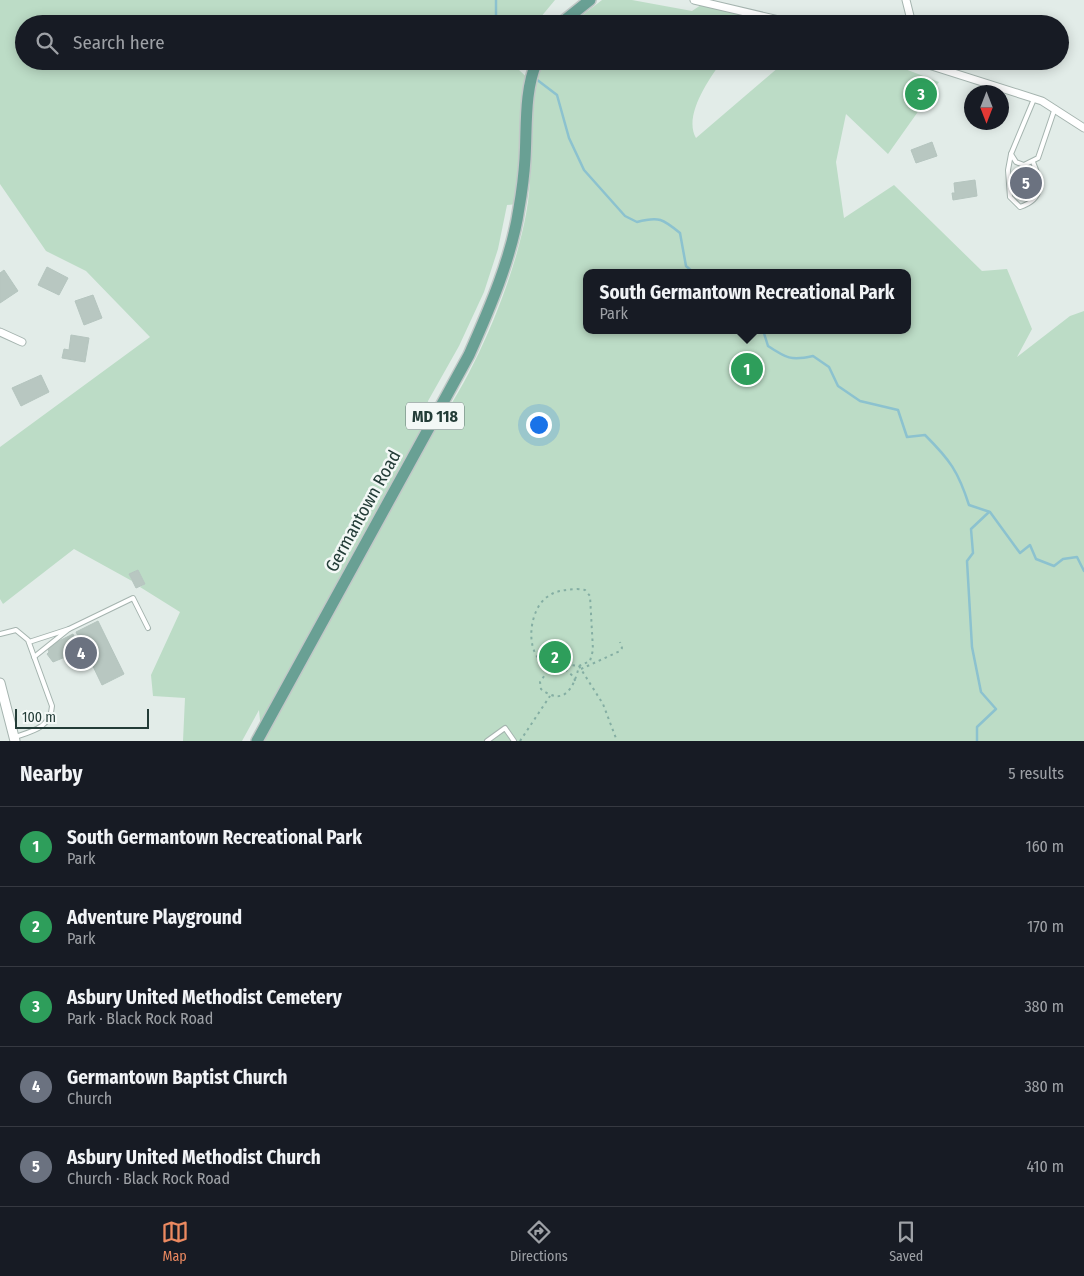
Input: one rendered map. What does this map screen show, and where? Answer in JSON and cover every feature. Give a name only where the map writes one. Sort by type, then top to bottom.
[{"type":"main road","points":[[571,15],[590,0]]},
{"type":"main road","name":"Germantown Road","points":[[257,741],[469,354],[485,320],[503,269],[519,210],[525,161],[528,94],[535,70]]},
{"type":"street","points":[[694,0],[758,15]]},
{"type":"street","points":[[906,0],[910,15]]},
{"type":"street","points":[[945,70],[1034,99],[1055,108],[1084,128]]},
{"type":"street","points":[[0,332],[22,342]]},
{"type":"street","points":[[0,683],[15,739]]},
{"type":"lane","points":[[1033,162],[1039,176],[1039,193],[1032,203],[1020,207],[1010,197],[1008,170],[1011,154],[1034,99]]},
{"type":"lane","points":[[1011,154],[1016,162],[1024,165],[1038,158],[1055,108]]},
{"type":"lane","points":[[28,642],[69,629],[133,598],[148,628]]},
{"type":"lane","points":[[34,657],[69,629]]},
{"type":"lane","points":[[0,634],[16,630],[23,634],[28,642],[52,706],[51,715],[46,724],[15,739]]},
{"type":"lane","points":[[487,741],[504,728],[514,741]]},
{"type":"path","points":[[585,590],[590,596],[592,654],[590,661],[579,666],[541,661],[536,657],[531,646],[532,628],[537,611],[545,598],[558,591],[585,590]]},
{"type":"path","points":[[581,670],[620,650],[622,648],[620,642]]},
{"type":"path","points":[[579,666],[603,704],[617,741]]},
{"type":"path","points":[[575,681],[574,677],[566,670],[547,672],[540,682],[541,689],[550,696],[560,696],[570,690],[575,681],[579,666]]},
{"type":"path","points":[[520,741],[550,696]]},
{"type":"green space","points":[[0,0],[555,0],[542,15],[15,15],[15,70],[519,70],[535,85],[541,70],[716,70],[699,98],[695,109],[693,129],[696,138],[775,70],[908,70],[939,82],[888,154],[846,114],[836,162],[844,218],[894,185],[982,271],[1007,269],[1032,329],[1017,357],[1070,316],[1084,311],[1084,741],[262,741],[259,710],[242,741],[183,741],[185,698],[153,696],[151,675],[180,612],[140,587],[145,584],[138,570],[129,574],[132,581],[74,549],[3,604],[0,599],[0,447],[150,337],[86,271],[46,251],[0,184]],"holes":[[[530,170],[528,200],[522,234],[499,307],[467,377],[432,432],[428,401],[459,346],[484,292],[498,249],[507,205],[525,203],[526,171]]]},
{"type":"green space","points":[[602,0],[632,0],[692,11],[704,3],[751,15],[583,15]]},
{"type":"building","points":[[932,142],[937,156],[916,163],[911,150]]},
{"type":"building","points":[[1021,168],[1032,172],[1034,192],[1019,194],[1017,173],[1020,173]]},
{"type":"building","points":[[975,180],[977,196],[953,200],[952,193],[955,193],[954,183]]},
{"type":"building","points":[[47,267],[68,278],[59,295],[38,285]]},
{"type":"building","points":[[4,270],[18,291],[0,303],[0,273]]},
{"type":"building","points":[[93,295],[102,318],[84,325],[75,301]]},
{"type":"building","points":[[71,335],[89,338],[85,362],[62,358],[64,349],[69,350]]},
{"type":"building","points":[[41,375],[49,392],[21,406],[12,388]]},
{"type":"building","points":[[138,570],[145,584],[136,588],[129,574]]},
{"type":"building","points":[[98,621],[124,674],[102,685],[89,658],[75,665],[70,655],[53,662],[47,654],[49,652],[47,647],[73,634],[80,649],[84,648],[76,632]]},
{"type":"waterway","points":[[496,0],[496,15]]},
{"type":"waterway","points":[[536,79],[557,95],[569,138],[584,170],[625,216],[637,222],[651,219],[660,220],[680,233],[686,266],[689,269]]},
{"type":"waterway","points":[[764,334],[768,346],[780,353],[794,358],[813,356],[829,367],[838,386],[860,401],[898,410],[907,437],[925,435],[934,444],[947,459],[957,475],[969,505],[990,512],[1020,553],[1030,545],[1036,559],[1054,566],[1063,559],[1077,557],[1084,571]]},
{"type":"waterway","points":[[977,741],[977,727],[996,709],[981,692],[972,647],[967,561],[973,553],[971,529],[989,512]]},
{"type":"place","name":"Asbury United Methodist Cemetery","points":[[921,94]]},
{"type":"place","name":"Asbury United Methodist Church","points":[[1026,183]]},
{"type":"place","name":"South Germantown Recreational Park","points":[[747,369]]},
{"type":"place","name":"Germantown Baptist Church","points":[[81,653]]},
{"type":"place","name":"Adventure Playground","points":[[555,657]]}]
